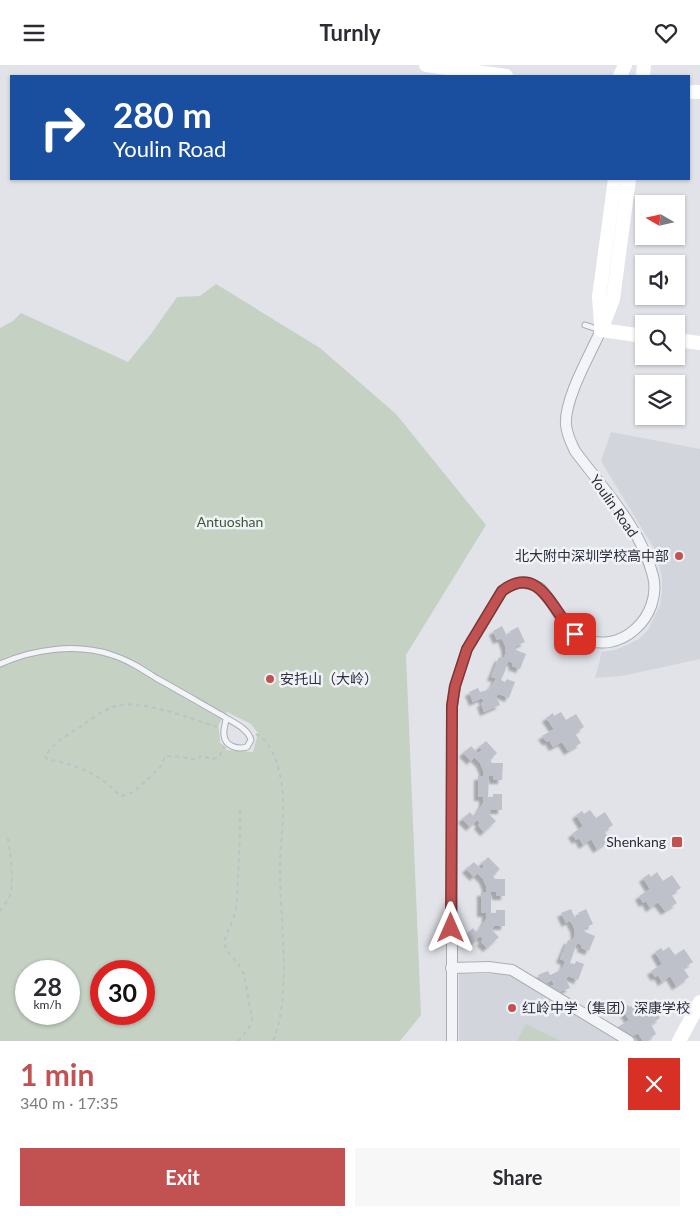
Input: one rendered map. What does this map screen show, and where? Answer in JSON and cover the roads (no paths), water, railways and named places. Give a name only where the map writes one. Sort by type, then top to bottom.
[{"type":"street","points":[[426,65],[460,67],[501,75]]},
{"type":"street","points":[[601,330],[599,297],[615,180]]},
{"type":"street","points":[[601,330],[613,299],[629,180]]},
{"type":"street","points":[[601,330],[635,335]]},
{"type":"street","name":"Youlin Road","points":[[452,1041],[452,706],[455,686],[467,649],[502,591],[511,584],[520,582],[533,584],[540,588],[568,627],[583,638],[593,641],[613,642],[624,639],[633,632],[642,623],[650,607],[654,592],[654,578],[633,528],[575,451],[569,439],[566,425],[571,397],[601,330]]},
{"type":"street","points":[[685,341],[700,343]]},
{"type":"street","points":[[451,968],[489,967],[512,970],[629,1041]]},
{"type":"street","points":[[679,1041],[700,1002]]},
{"type":"lane","points":[[585,325],[601,330]]},
{"type":"lane","points":[[0,664],[17,657],[42,651],[91,650],[113,655],[226,718],[248,734],[251,740],[247,747],[238,748],[227,742],[224,736],[226,718]]},
{"type":"place","name":"北大附中深圳学校高中部","points":[[679,556]]},
{"type":"place","name":"安托山（大岭）","points":[[270,679]]},
{"type":"place","name":"Shenkang","points":[[677,842]]},
{"type":"place","name":"红岭中学（集团）深康学校","points":[[512,1008]]},
{"type":"park label","name":"Antuoshan","points":[[230,522]]}]
